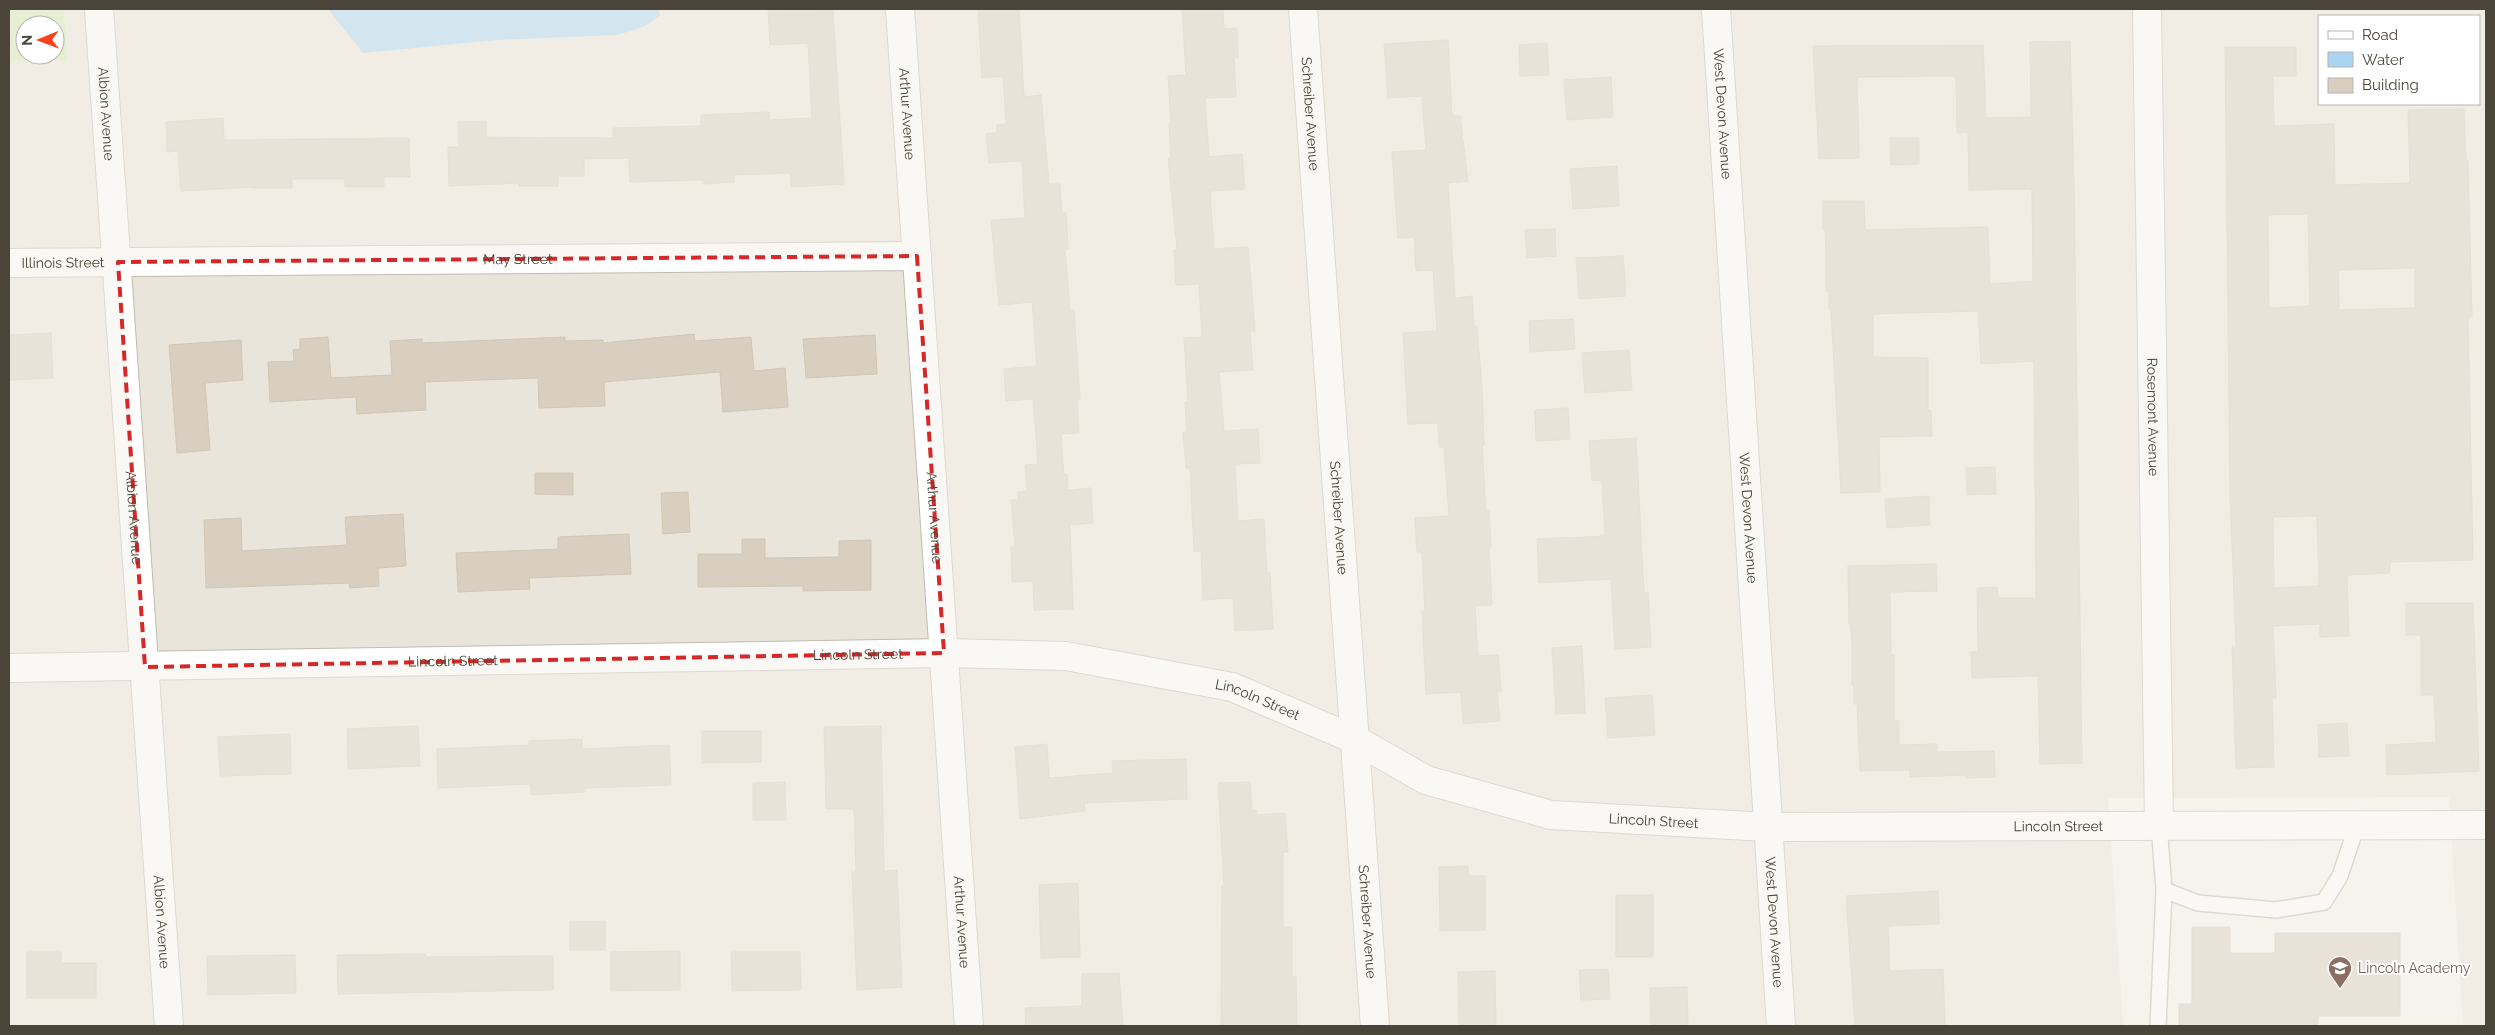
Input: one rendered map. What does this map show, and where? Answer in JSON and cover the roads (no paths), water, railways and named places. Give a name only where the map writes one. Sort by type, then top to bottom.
[{"type":"street","name":"Albion Avenue","points":[[98,9],[118,262],[169,1026]]},
{"type":"street","name":"Arthur Avenue","points":[[900,9],[970,1026]]},
{"type":"street","name":"Schreiber Avenue","points":[[1303,9],[1375,1026]]},
{"type":"street","name":"West Devon Avenue","points":[[1716,9],[1781,1026]]},
{"type":"street","name":"Rosemont Avenue","points":[[2147,9],[2160,824]]},
{"type":"street","name":"May Street","points":[[118,262],[917,256]]},
{"type":"street","name":"Illinois Street","points":[[9,263],[118,262]]},
{"type":"street","name":"Lincoln Street","points":[[9,668],[944,653],[1066,656],[1232,687],[1356,740],[1426,780],[1551,814],[1767,827],[2160,824],[2486,825]]},
{"type":"lane","points":[[2158,1026],[2164,890],[2160,824]]},
{"type":"lane","points":[[2164,890],[2198,902],[2276,910],[2324,902],[2340,876],[2357,824]]},
{"type":"water","points":[[328,9],[658,9],[660,15],[645,26],[618,35],[496,40],[363,53]]},
{"type":"place","name":"Lincoln Academy","points":[[2340,989]]}]
